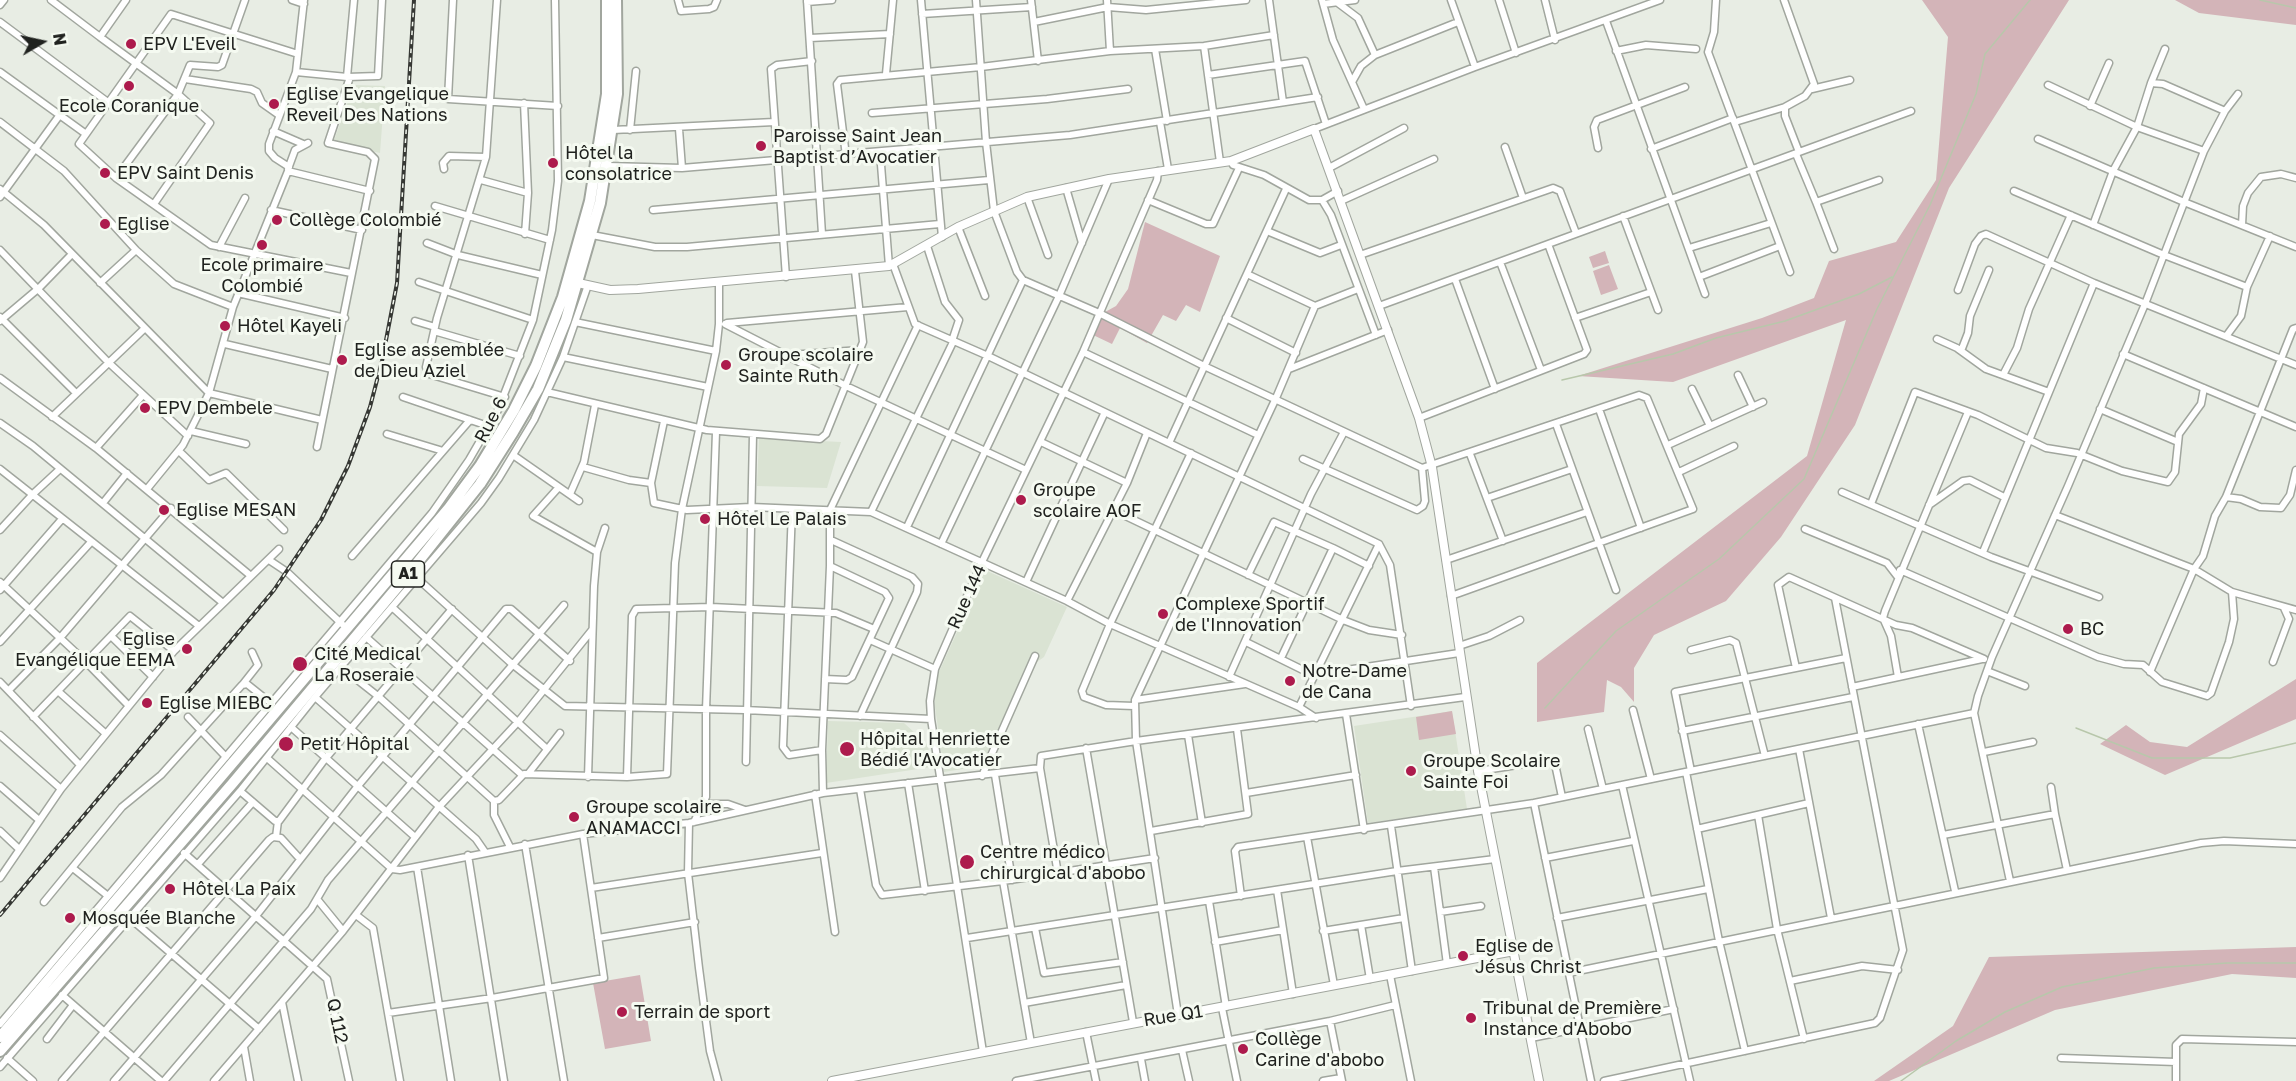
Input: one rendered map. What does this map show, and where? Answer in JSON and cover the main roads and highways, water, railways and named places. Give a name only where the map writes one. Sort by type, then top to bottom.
[{"type":"main road","name":"A1","points":[[0,1037],[344,625],[449,508],[480,465],[514,410],[536,366],[562,297],[597,165],[607,94],[607,0]]},
{"type":"main road","name":"A1","points":[[4,1055],[457,515],[504,448],[538,389],[583,284],[608,166],[613,130],[617,94],[616,0]]},
{"type":"waterway","points":[[1545,708],[1616,631],[1719,559],[1804,479],[1877,309],[1930,205],[1976,94],[1985,54],[2030,0]]},
{"type":"waterway","points":[[2260,0],[2296,8]]},
{"type":"waterway","points":[[1562,380],[1673,354],[1716,338],[1785,321],[1859,294],[1892,277]]},
{"type":"waterway","points":[[2076,728],[2152,758],[2230,758],[2296,743]]},
{"type":"waterway","points":[[1901,1081],[1956,1041],[2005,1012],[2062,987],[2154,968],[2227,963],[2296,963]]},
{"type":"railway","points":[[0,915],[274,590],[321,520],[348,466],[370,407],[382,361],[397,283],[414,0]]},
{"type":"place","name":"EPV L'Eveil","points":[[131,44]]},
{"type":"place","name":"Ecole Coranique","points":[[129,86]]},
{"type":"place","name":"Eglise Evangelique Reveil Des Nations","points":[[274,104]]},
{"type":"place","name":"Paroisse Saint Jean Baptist d’Avocatier","points":[[761,146]]},
{"type":"place","name":"Hôtel la consolatrice","points":[[553,163]]},
{"type":"place","name":"EPV Saint Denis","points":[[105,173]]},
{"type":"place","name":"Collège Colombié","points":[[277,220]]},
{"type":"place","name":"Eglise","points":[[105,224]]},
{"type":"place","name":"Ecole primaire Colombié","points":[[262,245]]},
{"type":"place","name":"Hôtel Kayeli","points":[[225,326]]},
{"type":"place","name":"Eglise assemblée de Dieu Aziel","points":[[342,360]]},
{"type":"place","name":"Groupe scolaire Sainte Ruth","points":[[726,365]]},
{"type":"place","name":"EPV Dembele","points":[[145,408]]},
{"type":"place","name":"Groupe scolaire AOF","points":[[1021,500]]},
{"type":"place","name":"Eglise MESAN","points":[[164,510]]},
{"type":"place","name":"Hôtel Le Palais","points":[[705,519]]},
{"type":"place","name":"Complexe Sportif de l'Innovation","points":[[1163,614]]},
{"type":"place","name":"BC","points":[[2068,629]]},
{"type":"place","name":"Eglise Evangélique EEMA","points":[[187,649]]},
{"type":"place","name":"Cité Medical La Roseraie","points":[[300,664]]},
{"type":"place","name":"Notre-Dame de Cana","points":[[1290,681]]},
{"type":"place","name":"Eglise MIEBC","points":[[147,703]]},
{"type":"place","name":"Petit Hôpital","points":[[286,744]]},
{"type":"place","name":"Hôpital Henriette Bédié l'Avocatier","points":[[847,749]]},
{"type":"place","name":"Groupe Scolaire Sainte Foi","points":[[1411,771]]},
{"type":"place","name":"Groupe scolaire ANAMACCI","points":[[574,817]]},
{"type":"place","name":"Centre médico chirurgical d'abobo","points":[[967,862]]},
{"type":"place","name":"Hôtel La Paix","points":[[170,889]]},
{"type":"place","name":"Mosquée Blanche","points":[[70,918]]},
{"type":"place","name":"Eglise de Jésus Christ","points":[[1463,956]]},
{"type":"place","name":"Terrain de sport","points":[[622,1012]]},
{"type":"place","name":"Tribunal de Première Instance d'Abobo","points":[[1471,1018]]},
{"type":"place","name":"Collège Carine d'abobo","points":[[1243,1049]]}]
